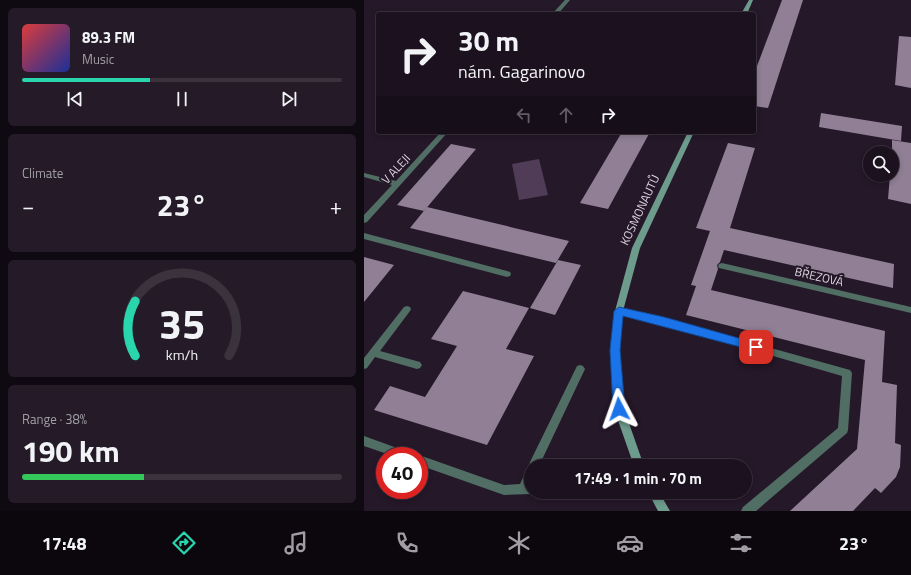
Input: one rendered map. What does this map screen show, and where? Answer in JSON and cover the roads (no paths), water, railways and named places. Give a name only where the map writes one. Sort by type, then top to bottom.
[{"type":"street","points":[[557,12],[568,0]]},
{"type":"street","points":[[745,12],[751,0]]},
{"type":"street","name":"V ALEJI","points":[[364,220],[443,134]]},
{"type":"street","name":"KOSMONAUTŮ","points":[[637,459],[619,409],[615,350],[619,311],[636,248],[690,134]]},
{"type":"street","points":[[364,175],[397,184]]},
{"type":"street","points":[[364,236],[507,274]]},
{"type":"street","name":"BŘEZOVÁ","points":[[722,266],[911,310]]},
{"type":"street","points":[[364,365],[407,309]]},
{"type":"street","points":[[619,311],[664,321],[847,373],[842,430],[747,511]]},
{"type":"street","points":[[374,353],[418,365]]},
{"type":"street","points":[[537,459],[580,369]]},
{"type":"street","points":[[364,441],[381,447]]},
{"type":"street","points":[[428,463],[504,490],[524,489]]},
{"type":"street","points":[[657,499],[664,511]]}]
